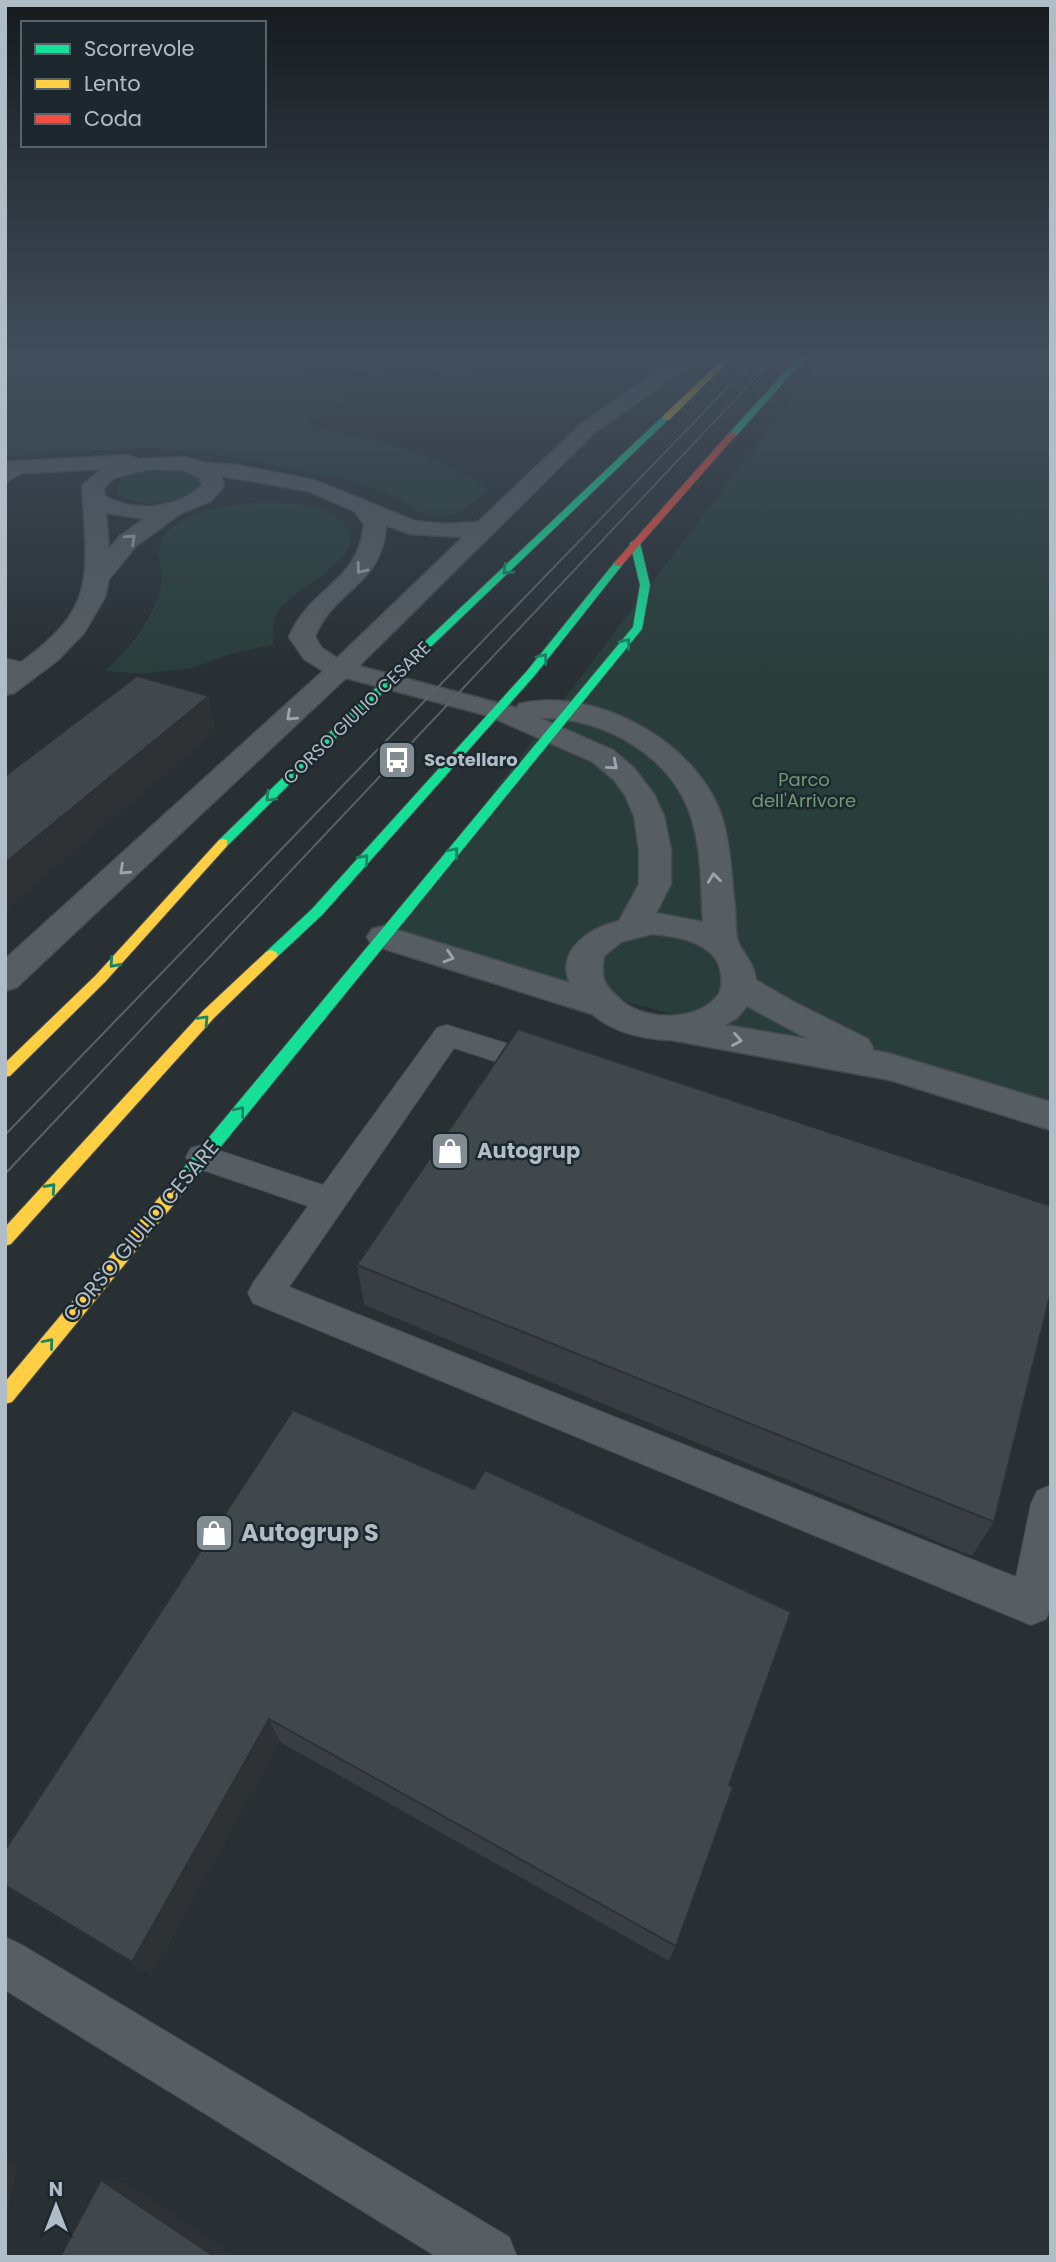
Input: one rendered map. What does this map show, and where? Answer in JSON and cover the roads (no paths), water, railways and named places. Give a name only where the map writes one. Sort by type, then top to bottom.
[{"type":"main road","name":"CORSO GIULIO CESARE","points":[[5,1072],[100,979],[203,863],[389,681],[625,459]]},
{"type":"main road","points":[[5,1239],[209,1014],[317,912],[499,710],[635,543],[711,459]]},
{"type":"main road","name":"CORSO GIULIO CESARE","points":[[5,1396],[638,627],[644,610],[646,572],[635,543]]},
{"type":"street","points":[[5,979],[341,669],[557,459]]},
{"type":"street","points":[[8,471],[116,461],[179,463],[314,486],[363,508],[422,529],[483,529]]},
{"type":"street","points":[[5,687],[17,667],[53,651],[79,621],[92,597],[97,578],[93,486],[107,474],[148,463]]},
{"type":"street","points":[[97,578],[128,541],[180,507],[208,493],[213,486],[213,480],[202,469]]},
{"type":"street","points":[[8,471],[56,480],[93,496],[101,505],[125,511],[180,507],[235,495],[297,492],[339,498]]},
{"type":"street","points":[[363,508],[375,523],[373,545],[367,562],[358,575],[313,613],[302,637],[316,656],[341,669],[499,710],[562,722],[603,719],[631,732],[668,759],[690,785],[708,821],[722,946]]},
{"type":"street","points":[[562,722],[624,774],[639,794],[649,816],[655,850],[654,884],[633,925]]},
{"type":"street","points":[[670,1028],[691,1026],[724,1010],[734,998],[739,985],[739,971],[733,958],[722,946],[691,928],[662,923],[633,925],[616,930],[601,939],[590,950],[584,962],[583,976],[587,990],[597,1003],[611,1014],[628,1022],[891,1067],[1051,1116]]},
{"type":"street","points":[[384,937],[597,1003]]},
{"type":"street","points":[[739,985],[780,1010],[891,1067]]},
{"type":"lane","points":[[565,1073],[447,1035],[265,1293],[1031,1604],[1051,1504]]},
{"type":"lane","points":[[202,1157],[330,1200]]},
{"type":"lane","points":[[5,1962],[489,2257]]},
{"type":"tram line","points":[[5,1135],[659,459]]},
{"type":"tram line","points":[[5,1174],[679,459]]},
{"type":"place","name":"Scotellaro","points":[[397,760]]},
{"type":"place","name":"Autogrup","points":[[450,1151]]},
{"type":"place","name":"Autogrup S","points":[[214,1533]]},
{"type":"park label","name":"Parco dell'Arrivore","points":[[804,790]]}]
